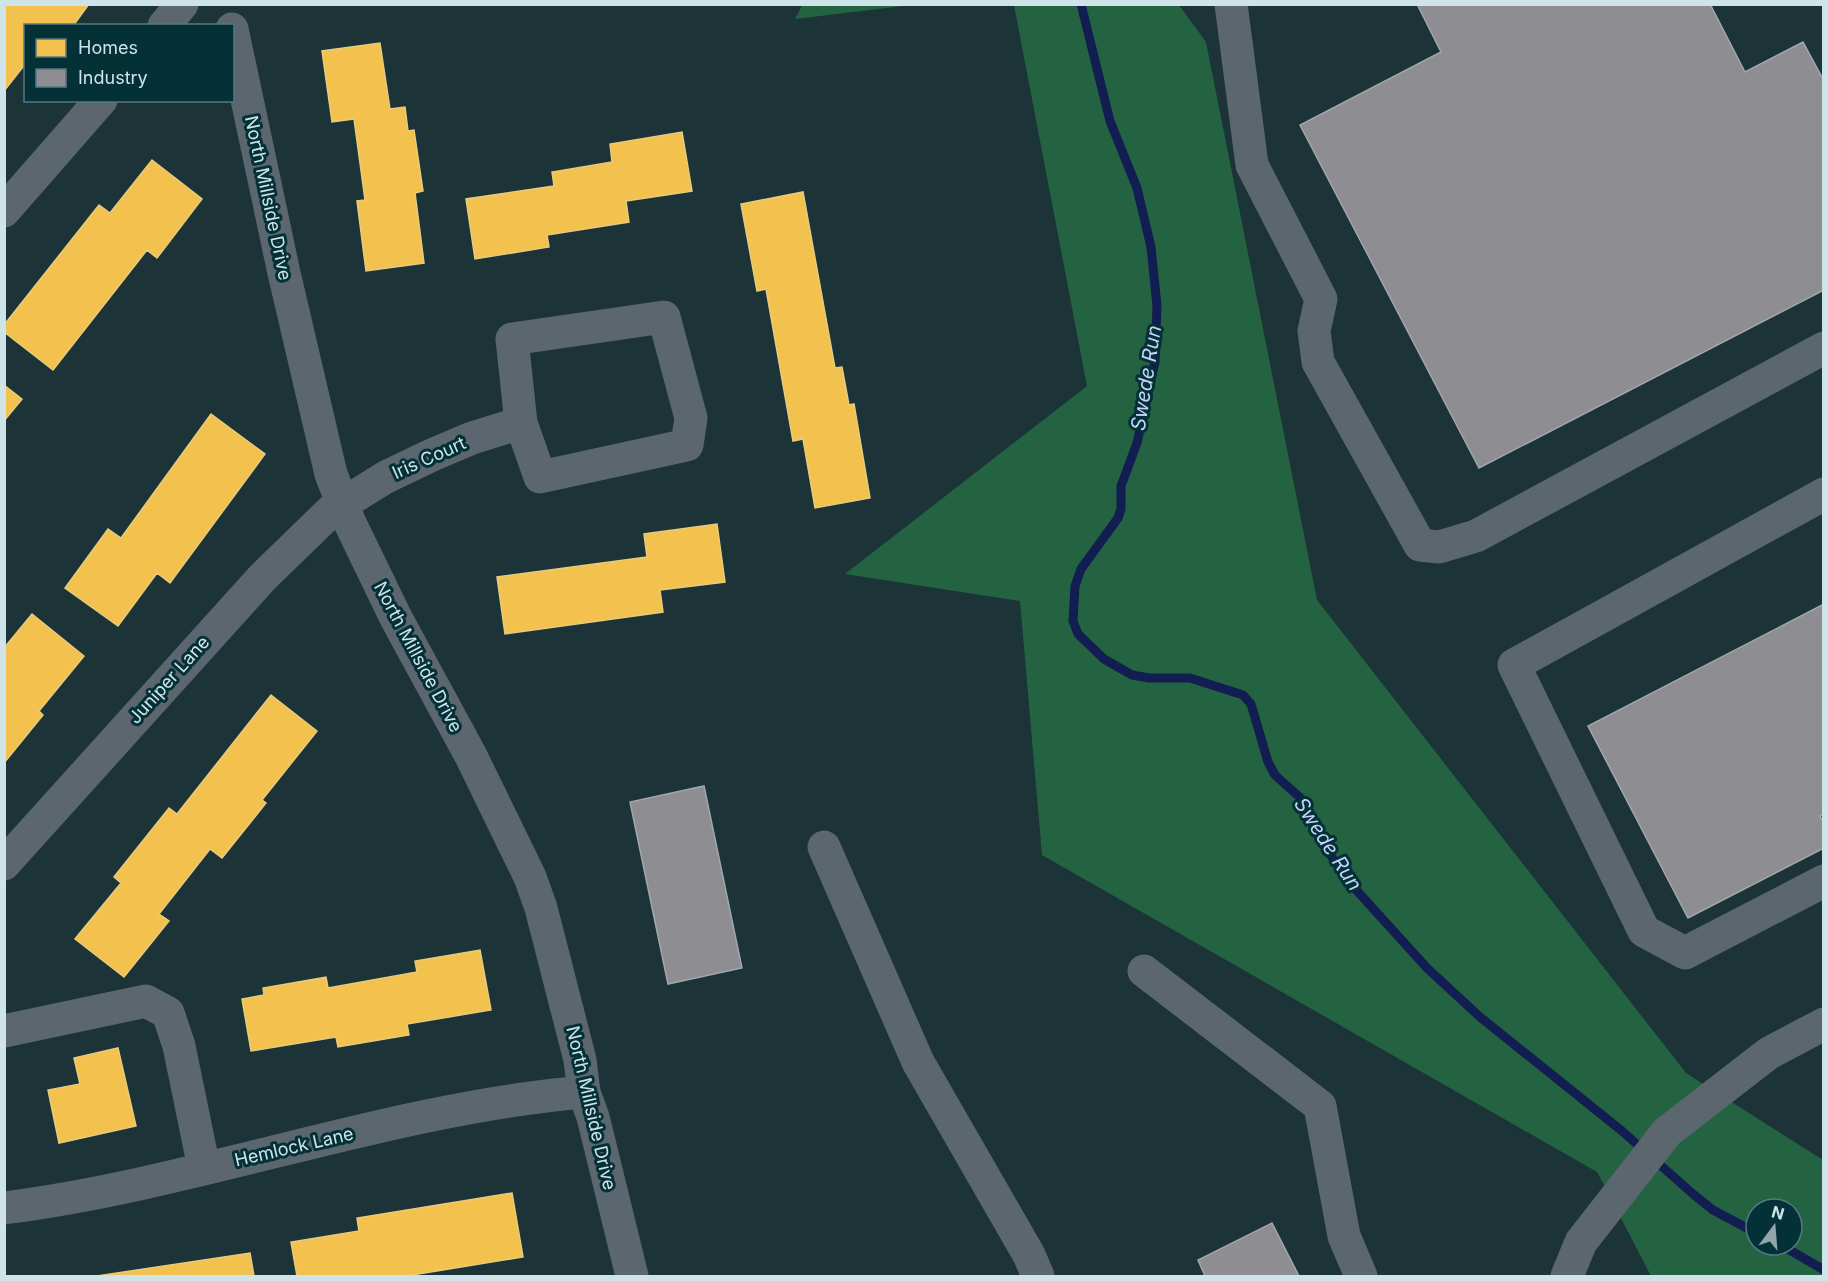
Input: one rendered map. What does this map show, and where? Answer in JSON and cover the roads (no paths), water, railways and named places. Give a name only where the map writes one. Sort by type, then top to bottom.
[{"type":"street","points":[[166,24],[182,4]]},
{"type":"street","name":"North Millside Drive","points":[[228,4],[231,24]]},
{"type":"street","points":[[1231,4],[1252,165],[1321,299],[1314,331],[1318,363],[1420,545],[1440,547],[1476,536],[1824,348]]},
{"type":"street","name":"North Millside Drive","points":[[234,36],[321,433],[342,504],[396,618],[471,756],[530,877],[541,908],[569,1014],[584,1092],[593,1117],[632,1276]]},
{"type":"street","points":[[4,211],[99,102]]},
{"type":"street","points":[[664,317],[690,418],[687,446],[540,477],[521,423],[512,339],[664,317]]},
{"type":"street","name":"Iris Court","points":[[342,504],[386,477],[432,455],[472,438],[521,423]]},
{"type":"street","points":[[1824,494],[1514,665],[1644,931],[1685,953],[1824,882]]},
{"type":"street","name":"Juniper Lane","points":[[4,864],[262,578],[298,540],[342,504]]},
{"type":"street","points":[[824,847],[918,1062],[1029,1255],[1038,1276]]},
{"type":"street","points":[[1144,971],[1320,1106],[1344,1236],[1361,1276]]},
{"type":"street","points":[[4,1031],[146,1001],[168,1013],[179,1046],[204,1168]]},
{"type":"street","points":[[1567,1276],[1581,1242],[1666,1132],[1769,1053],[1824,1024]]},
{"type":"street","name":"Hemlock Lane","points":[[4,1209],[71,1199],[492,1103],[584,1092]]},
{"type":"waterway","name":"Swede Run","points":[[1081,4],[1110,121],[1137,188],[1151,247],[1157,306],[1155,362],[1137,443],[1121,486],[1121,509],[1118,518],[1081,569],[1075,586],[1073,621],[1078,634],[1104,659],[1132,675],[1149,678],[1190,678],[1243,695],[1251,704],[1268,762],[1275,775],[1305,802],[1323,844],[1349,882],[1427,968],[1480,1017],[1622,1131],[1693,1194],[1713,1210],[1744,1227]]},
{"type":"waterway","name":"Swede Run","points":[[1802,1257],[1824,1270]]}]
